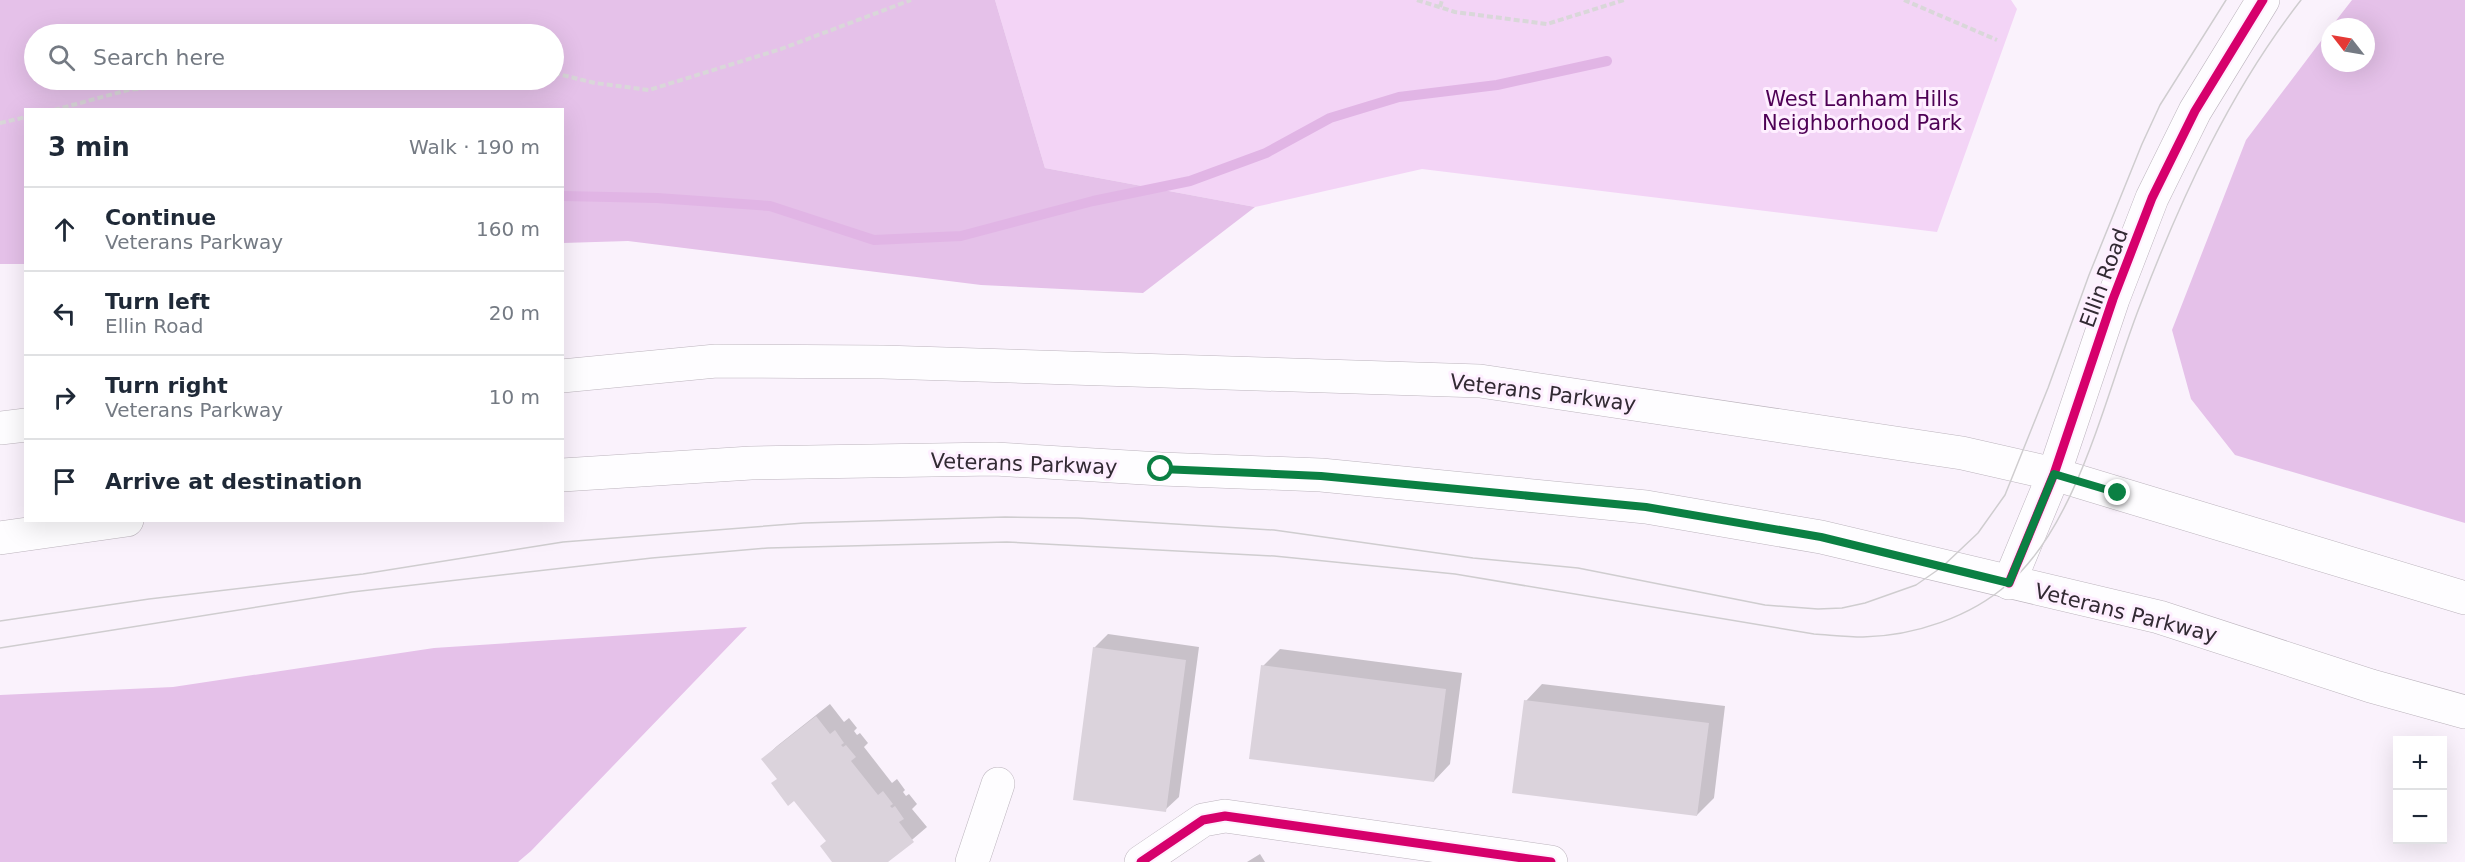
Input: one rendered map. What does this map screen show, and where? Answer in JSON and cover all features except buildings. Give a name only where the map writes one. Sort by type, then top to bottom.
[{"type":"main road","name":"Ellin Road","points":[[2009,583],[2054,474],[2113,300],[2152,198],[2194,111],[2263,0]]},
{"type":"main road","name":"Veterans Parkway","points":[[564,376],[716,361],[847,362],[1480,381],[1962,453],[2054,474],[2465,598]]},
{"type":"main road","points":[[0,428],[24,425]]},
{"type":"main road","name":"Veterans Parkway","points":[[564,475],[751,463],[995,459],[1321,476],[1646,507],[1821,537],[2159,617],[2371,686],[2465,712]]},
{"type":"main road","points":[[0,538],[113,522]]},
{"type":"main road","points":[[972,862],[998,784]]},
{"type":"main road","points":[[1141,862],[1203,820],[1225,816],[1551,862]]},
{"type":"path","points":[[564,75],[595,83],[649,90],[781,49],[911,0]]},
{"type":"path","points":[[1417,0],[1455,12],[1546,24],[1624,0]]},
{"type":"path","points":[[1440,7],[1442,0]]},
{"type":"path","points":[[1904,0],[1914,2],[1997,40]]},
{"type":"path","points":[[61,108],[128,90]]},
{"type":"path","points":[[0,123],[24,117]]},
{"type":"green space","name":"West Lanham Hills Neighborhood Park","points":[[995,0],[2011,0],[2017,9],[1937,232],[1422,169],[1255,207],[1045,168]]},
{"type":"shaded area","points":[[0,0],[995,0],[1045,168],[1255,207],[1143,293],[981,285],[628,241],[564,243],[564,108],[24,108],[24,264],[0,264]]},
{"type":"shaded area","points":[[2352,0],[2465,0],[2465,523],[2235,455],[2191,399],[2172,330],[2246,140],[2321,41],[2321,72],[2375,72],[2375,18],[2338,18]]},
{"type":"shaded area","points":[[747,627],[518,862],[0,862],[0,695],[173,687],[434,648]]},
{"type":"waterway","points":[[564,196],[657,198],[770,206],[874,240],[961,236],[1093,201],[1190,181],[1266,153],[1330,118],[1399,97],[1497,85],[1607,61]]},
{"type":"tram line","points":[[0,621],[149,599],[363,574],[563,542],[804,523],[1005,517],[1078,518],[1274,530],[1473,558],[1578,568],[1765,605],[1818,609],[1842,608],[1865,603],[1916,585],[1942,567],[1978,533],[2005,495],[2142,144],[2160,105],[2226,0]]},
{"type":"tram line","points":[[0,648],[352,592],[652,558],[768,548],[1007,542],[1274,556],[1455,574],[1814,634],[1882,636],[1922,628],[1960,615],[1994,595],[2009,583],[2033,557],[2054,526],[2073,490],[2103,413],[2141,303],[2191,184],[2252,71],[2301,0]]},
{"type":"cycle path","points":[[2009,583],[2054,474],[2113,299],[2152,198],[2195,111],[2263,0]]},
{"type":"cycle path","points":[[1141,862],[1203,820],[1225,816],[1551,862]]},
{"type":"route","points":[[1161,469],[1321,476],[1646,507],[1821,537],[2009,583],[2054,474],[2118,493]]}]
